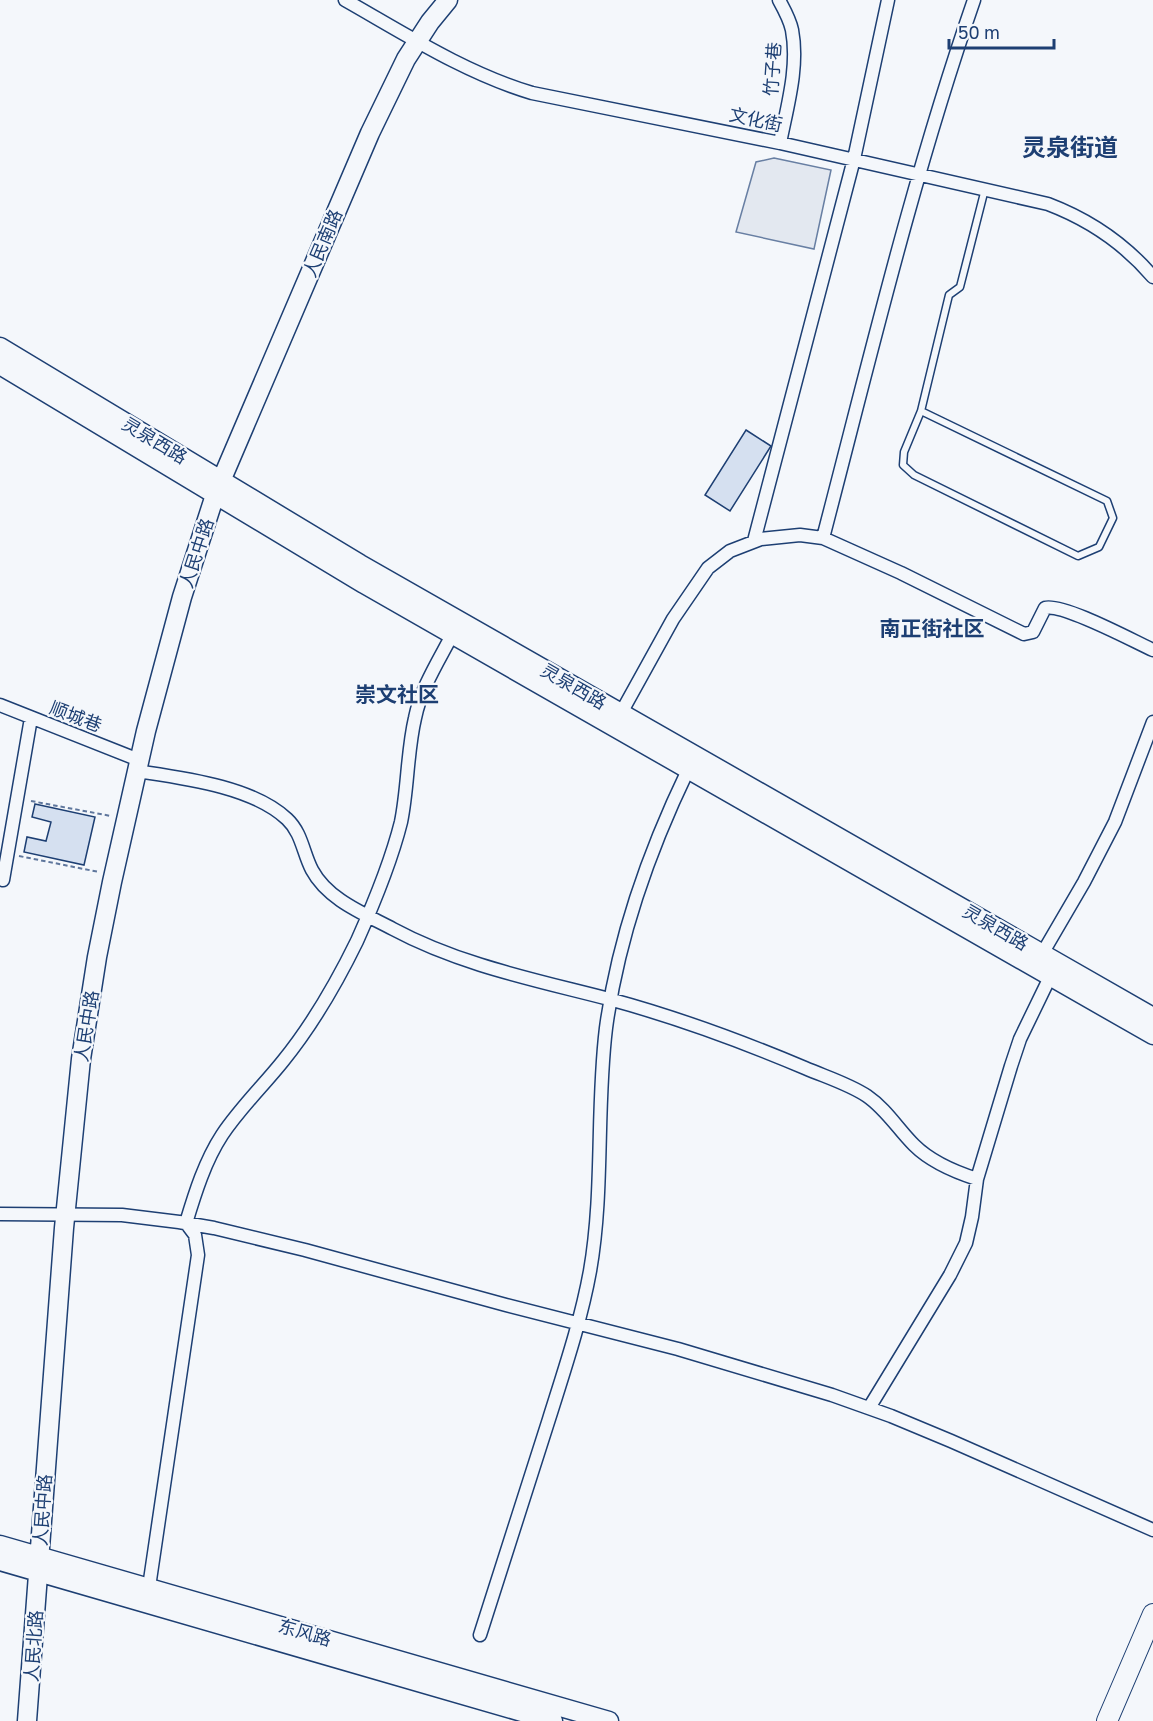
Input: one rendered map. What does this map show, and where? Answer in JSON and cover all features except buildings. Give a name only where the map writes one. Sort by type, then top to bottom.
[{"type":"main road","points":[[1107,1721],[1153,1614]]},
{"type":"street","name":"文化街","points":[[345,0],[481,74],[532,93],[780,143],[1048,204],[1083,219],[1117,241],[1153,277]]},
{"type":"street","name":"人民南路","points":[[218,488],[393,83],[417,41],[448,0]]},
{"type":"street","name":"竹子巷","points":[[779,0],[790,22],[794,53],[788,106],[780,143]]},
{"type":"street","points":[[754,541],[854,159],[888,0]]},
{"type":"street","points":[[823,538],[920,174],[974,0]]},
{"type":"street","name":"灵泉西路","points":[[0,346],[218,488],[452,635],[1153,1035]]},
{"type":"street","name":"灵泉西路","points":[[0,365],[218,488],[360,564],[1153,1017]]},
{"type":"street","name":"人民中路","points":[[38,1563],[65,1214],[81,1059],[97,957],[138,765],[182,597],[218,488]]},
{"type":"street","points":[[621,713],[673,620],[708,568],[730,551],[754,541],[773,537],[800,535],[823,538],[1024,634],[1033,632],[1045,608],[1053,607],[1083,617],[1153,650]]},
{"type":"street","points":[[186,1223],[202,1176],[221,1137],[310,1026],[332,990],[368,915],[400,825],[412,732],[419,702],[452,635]]},
{"type":"street","name":"顺城巷","points":[[0,705],[138,765],[170,776],[248,796],[273,808],[295,828],[312,871],[337,898],[414,940],[481,965],[663,1015],[723,1036],[855,1089],[892,1118],[914,1145],[926,1155],[951,1169],[977,1179]]},
{"type":"street","points":[[3,880],[31,718]]},
{"type":"street","points":[[1042,954],[1084,882],[1115,822],[1153,722]]},
{"type":"street","points":[[480,1635],[577,1323],[589,1275],[597,1215],[603,1063],[611,1000],[626,931],[663,826],[688,770]]},
{"type":"street","points":[[869,1408],[959,1258],[970,1229],[977,1179],[1020,1039],[1050,976]]},
{"type":"street","points":[[0,1214],[122,1215],[186,1223],[305,1250],[749,1369],[869,1408],[962,1445],[1153,1530]]},
{"type":"street","points":[[149,1587],[198,1255],[195,1235],[186,1223]]},
{"type":"street","name":"东风路","points":[[0,1545],[38,1563],[553,1721]]},
{"type":"street","name":"东风路","points":[[0,1561],[38,1563],[149,1587],[609,1721]]},
{"type":"street","name":"人民北路","points":[[27,1721],[35,1639],[38,1563]]},
{"type":"lane","points":[[921,411],[1107,501],[1113,518],[1099,548],[1078,556],[914,475],[903,465],[904,452],[921,411],[949,295],[960,287],[985,189]]},
{"type":"path","points":[[17,799],[125,819]]},
{"type":"path","points":[[8,853],[113,875]]},
{"type":"shaded area","points":[[774,158],[831,170],[814,249],[736,232],[756,162]]},
{"type":"district","name":"灵泉街道","points":[[1070,146]]},
{"type":"district","name":"南正街社区","points":[[932,628]]},
{"type":"district","name":"崇文社区","points":[[397,694]]}]
